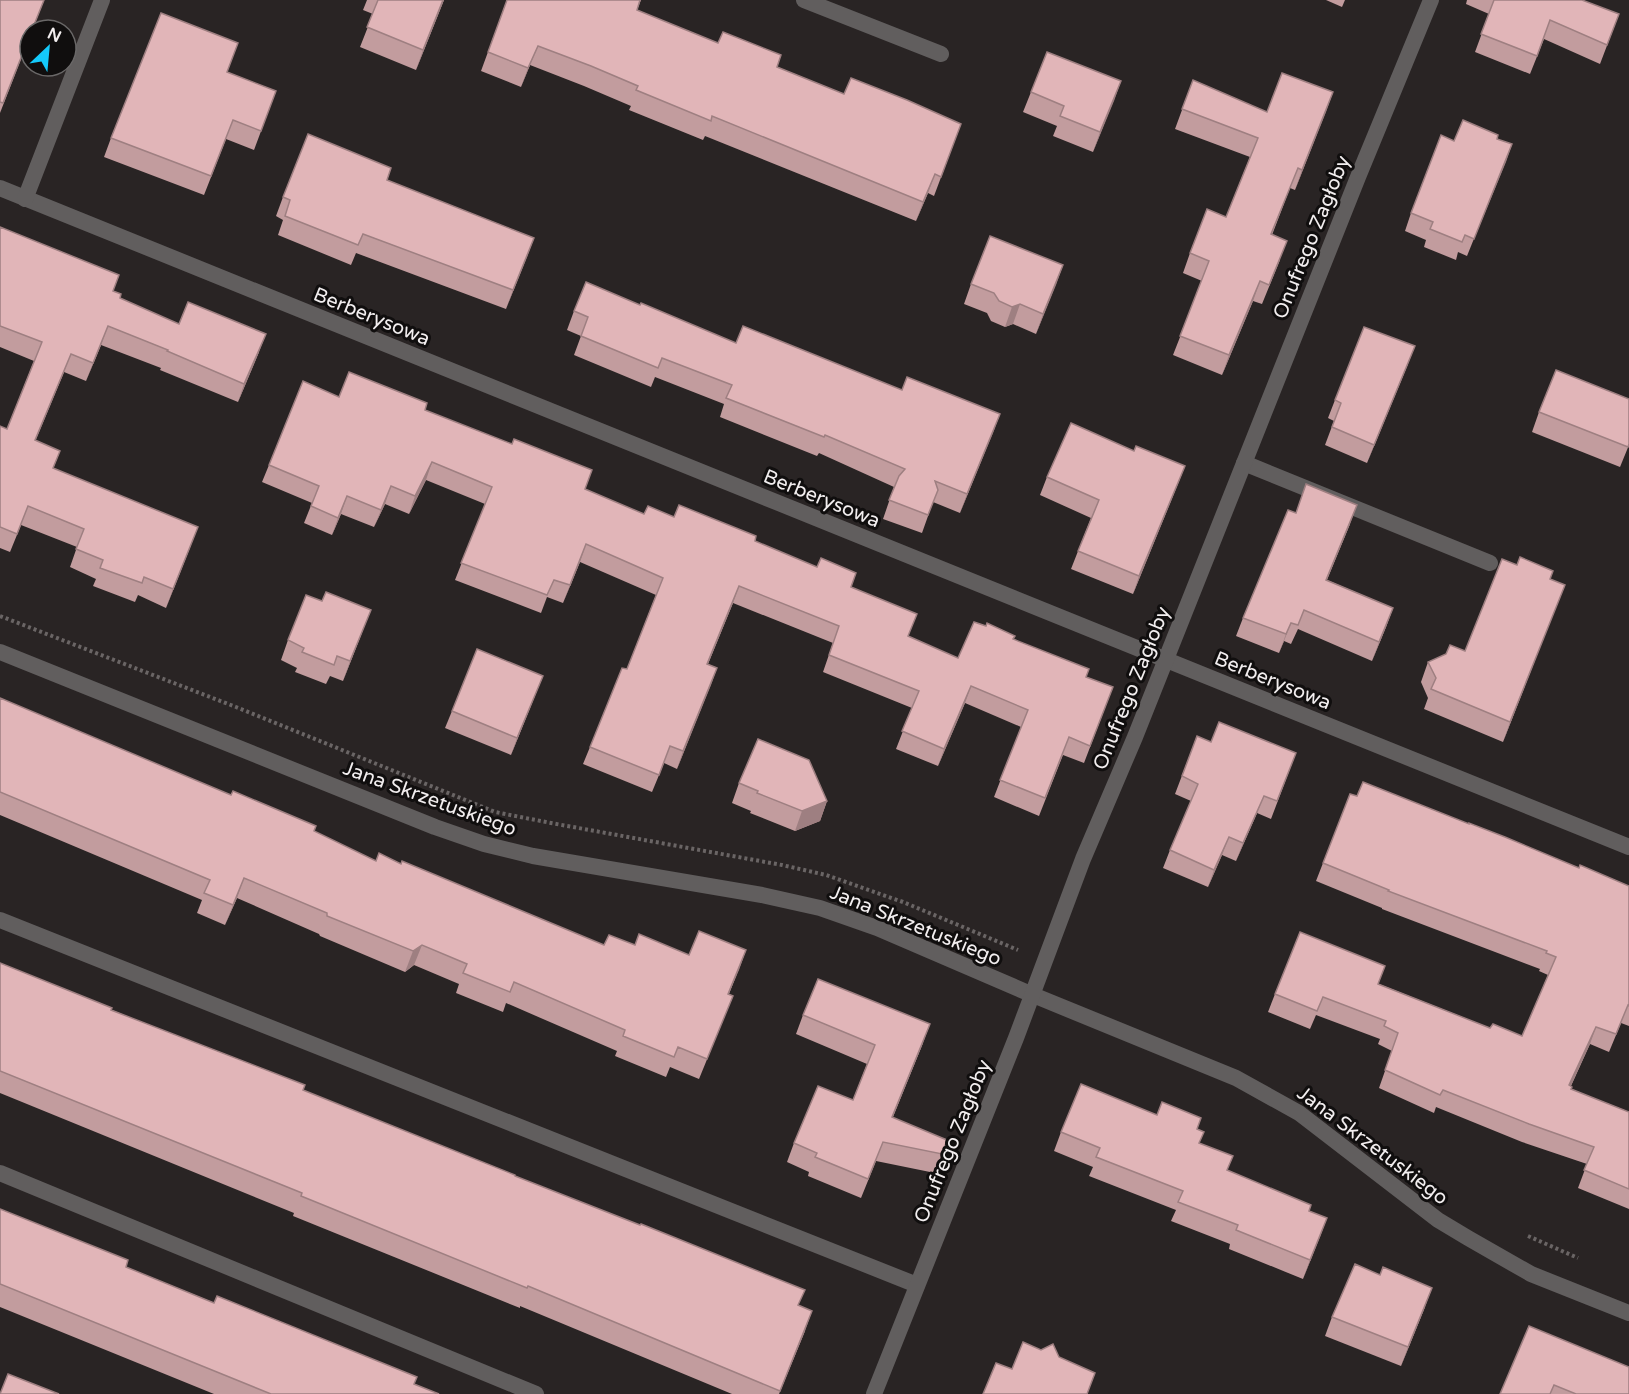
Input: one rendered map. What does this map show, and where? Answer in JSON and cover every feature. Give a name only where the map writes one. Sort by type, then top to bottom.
[{"type":"street","points":[[25,199],[102,0]]},
{"type":"street","points":[[804,0],[940,54]]},
{"type":"street","name":"Onufrego Zagłoby","points":[[874,1394],[1033,995],[1083,859],[1166,660],[1431,0]]},
{"type":"street","name":"Berberysowa","points":[[0,188],[1629,848]]},
{"type":"street","points":[[1244,463],[1491,563]]},
{"type":"street","name":"Jana Skrzetuskiego","points":[[0,652],[435,827],[484,844],[533,856],[762,895],[820,908],[877,928],[1236,1078],[1299,1113],[1438,1220],[1468,1238],[1531,1274],[1629,1313]]},
{"type":"street","points":[[0,920],[918,1284]]},
{"type":"street","points":[[0,1173],[536,1394]]},
{"type":"path","points":[[0,616],[236,707],[495,812],[826,874],[903,902],[1020,951]]},
{"type":"building","points":[[0,0],[44,0],[37,18],[18,18],[18,65],[3,103],[0,102]]},
{"type":"building","points":[[378,0],[443,0],[423,50],[367,27]]},
{"type":"building","points":[[507,0],[640,0],[637,10],[718,43],[723,32],[781,55],[777,67],[844,94],[851,78],[961,124],[941,177],[935,174],[923,202],[712,116],[711,121],[636,90],[638,86],[538,46],[528,68],[488,52]]},
{"type":"building","points":[[1494,0],[1582,0],[1619,14],[1607,45],[1550,20],[1537,56],[1481,34]]},
{"type":"building","points":[[161,13],[238,43],[227,72],[276,91],[261,131],[233,120],[211,176],[111,138]]},
{"type":"building","points":[[1047,52],[1121,81],[1100,132],[1060,116],[1064,106],[1031,92]]},
{"type":"building","points":[[1282,73],[1333,92],[1302,170],[1298,168],[1271,234],[1287,241],[1269,285],[1260,281],[1229,355],[1180,336],[1209,261],[1190,253],[1207,209],[1226,217],[1258,138],[1182,109],[1193,80],[1267,112]]},
{"type":"building","points":[[1463,120],[1498,135],[1497,139],[1512,144],[1474,239],[1465,235],[1462,242],[1430,229],[1433,222],[1411,213],[1441,135],[1454,141]]},
{"type":"building","points":[[308,134],[391,168],[387,180],[534,238],[513,290],[363,234],[358,245],[285,216],[290,200],[283,197]]},
{"type":"building","points":[[0,227],[119,275],[113,291],[121,294],[120,298],[179,324],[188,302],[266,334],[244,384],[108,326],[93,363],[71,354],[35,440],[60,451],[53,468],[198,527],[173,589],[144,577],[142,583],[100,568],[103,560],[76,549],[84,529],[28,506],[17,534],[0,527],[0,426],[7,429],[42,342],[0,326]]},
{"type":"building","points":[[990,236],[1063,265],[1043,314],[1020,304],[1012,307],[999,301],[994,293],[971,284]]},
{"type":"building","points":[[586,282],[736,343],[743,326],[902,390],[907,377],[1000,414],[967,494],[935,481],[938,490],[928,515],[889,500],[899,476],[905,469],[825,435],[824,437],[726,398],[732,385],[662,358],[658,368],[581,336],[588,317],[574,311]]},
{"type":"building","points":[[1364,327],[1415,346],[1374,445],[1332,427],[1341,403],[1335,400]]},
{"type":"building","points":[[1556,370],[1629,399],[1628,447],[1539,412]]},
{"type":"building","points":[[349,372],[427,403],[425,410],[512,444],[514,439],[592,470],[585,489],[644,514],[648,506],[674,517],[679,505],[756,536],[755,541],[817,567],[821,558],[856,573],[851,587],[917,614],[908,636],[958,658],[974,622],[986,626],[987,623],[1015,636],[1013,639],[1089,669],[1086,677],[1113,687],[1090,746],[1069,737],[1045,798],[1000,780],[1028,710],[971,686],[944,749],[902,731],[919,691],[829,655],[839,626],[739,586],[707,664],[717,668],[683,751],[670,746],[659,775],[590,747],[622,668],[627,669],[663,578],[586,544],[570,585],[554,580],[547,595],[461,563],[492,487],[432,462],[415,496],[391,486],[381,510],[347,496],[338,518],[311,506],[319,486],[269,465],[303,381],[339,397]]},
{"type":"building","points":[[1071,423],[1134,451],[1136,446],[1185,466],[1139,576],[1078,551],[1099,500],[1047,477]]},
{"type":"building","points":[[1306,484],[1357,505],[1326,580],[1393,608],[1379,642],[1304,610],[1298,625],[1291,623],[1286,634],[1243,618],[1288,510],[1296,513]]},
{"type":"building","points":[[1520,557],[1553,571],[1550,579],[1565,585],[1510,722],[1431,689],[1436,678],[1428,662],[1446,654],[1450,645],[1465,651],[1502,559],[1517,565]]},
{"type":"building","points":[[326,592],[371,610],[350,661],[337,656],[334,665],[302,652],[304,648],[288,640],[306,595],[322,601]]},
{"type":"building","points":[[477,649],[543,676],[517,738],[452,711]]},
{"type":"building","points":[[0,698],[231,795],[233,791],[316,826],[314,831],[376,861],[379,853],[401,864],[402,861],[604,945],[609,935],[635,945],[639,934],[689,955],[699,931],[746,950],[728,994],[733,996],[707,1059],[678,1047],[674,1057],[623,1036],[625,1030],[514,982],[510,992],[463,973],[467,964],[422,945],[413,951],[327,916],[327,913],[244,878],[233,905],[204,893],[210,880],[0,792]]},
{"type":"building","points":[[1219,722],[1296,753],[1277,801],[1264,796],[1243,843],[1229,837],[1214,870],[1170,850],[1198,784],[1182,776],[1197,736],[1211,742]]},
{"type":"building","points":[[758,739],[809,760],[827,801],[802,811],[757,793],[758,791],[739,783]]},
{"type":"building","points":[[1363,782],[1629,886],[1629,1006],[1616,1034],[1596,1027],[1569,1085],[1571,1089],[1629,1112],[1629,1189],[1584,1170],[1594,1147],[1443,1090],[1440,1095],[1385,1070],[1398,1033],[1384,1026],[1386,1021],[1323,997],[1317,1011],[1275,994],[1300,932],[1385,966],[1378,984],[1490,1028],[1493,1024],[1522,1036],[1556,957],[1546,953],[1547,951],[1388,891],[1323,863],[1350,794],[1357,796]]},
{"type":"building","points":[[0,963],[112,1008],[111,1010],[305,1085],[303,1090],[805,1290],[798,1305],[812,1311],[780,1391],[0,1071]]},
{"type":"building","points":[[818,979],[930,1024],[892,1117],[947,1140],[942,1154],[883,1142],[868,1179],[815,1157],[817,1153],[794,1143],[818,1086],[853,1100],[875,1045],[803,1015]]},
{"type":"building","points":[[1081,1084],[1157,1115],[1162,1102],[1201,1118],[1197,1129],[1204,1132],[1199,1143],[1233,1156],[1227,1170],[1311,1205],[1309,1211],[1327,1218],[1310,1260],[1236,1230],[1238,1225],[1178,1202],[1183,1191],[1096,1157],[1100,1148],[1061,1132]]},
{"type":"building","points":[[0,1209],[128,1260],[126,1267],[214,1303],[217,1296],[417,1377],[414,1384],[439,1394],[271,1394],[0,1284]]},
{"type":"building","points":[[1355,1264],[1380,1275],[1383,1267],[1432,1288],[1408,1347],[1332,1317]]},
{"type":"building","points":[[1529,1326],[1629,1367],[1629,1394],[1576,1394],[1554,1385],[1550,1394],[1500,1394]]},
{"type":"building","points":[[1023,1342],[1041,1350],[1053,1344],[1059,1357],[1095,1373],[1087,1394],[983,1394],[996,1363],[1012,1369]]},
{"type":"building","points":[[8,1374],[59,1394],[0,1394]]}]
